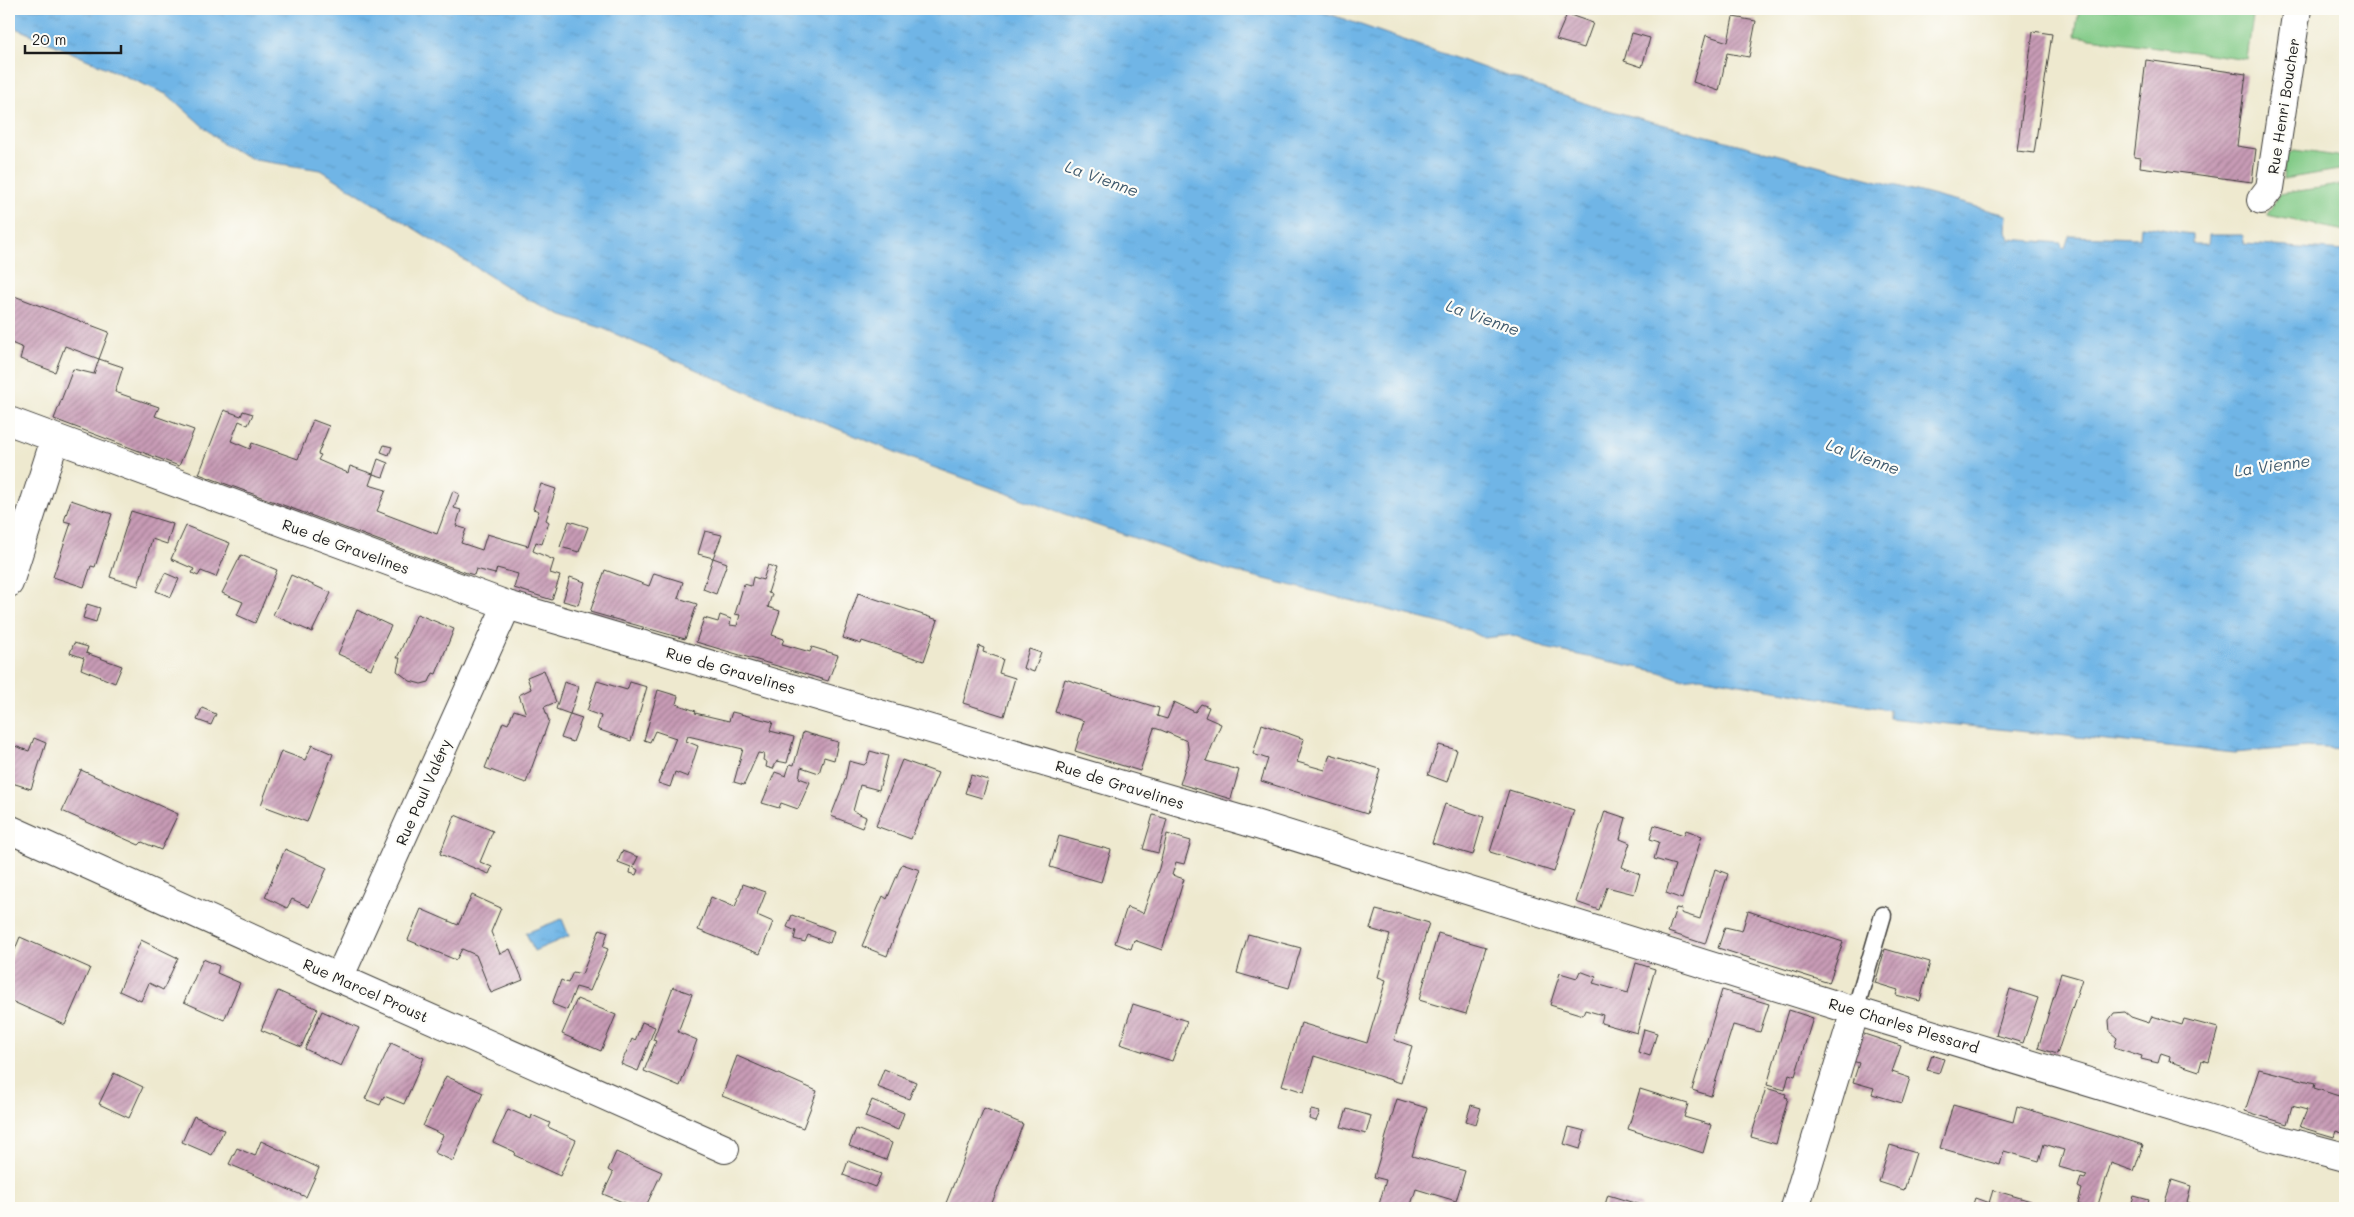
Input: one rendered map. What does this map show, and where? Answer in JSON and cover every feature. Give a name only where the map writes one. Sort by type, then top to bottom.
[{"type":"street","name":"Rue Henri Boucher","points":[[2261,200],[2270,188],[2297,9]]},
{"type":"street","name":"Rue de Gravelines","points":[[9,421],[507,605],[975,740],[1464,888]]},
{"type":"street","points":[[9,583],[55,439]]},
{"type":"street","name":"Rue Paul Valéry","points":[[339,978],[507,605]]},
{"type":"street","name":"Rue Marcel Proust","points":[[9,829],[724,1149]]},
{"type":"street","name":"Rue Charles Plessard","points":[[1464,888],[1855,1011],[2273,1138],[2345,1158]]},
{"type":"street","points":[[1796,1208],[1855,1011]]},
{"type":"lane","points":[[1855,1011],[1883,915]]},
{"type":"green space","points":[[2079,9],[2254,9],[2247,59],[2075,36]]},
{"type":"green space","points":[[2294,150],[2345,157],[2345,169],[2283,179],[2285,156]]},
{"type":"green space","points":[[2345,184],[2345,231],[2267,215],[2279,194]]},
{"type":"water","name":"La Vienne","points":[[9,9],[1315,9],[1593,106],[2007,215],[2006,231],[2009,239],[2061,243],[2062,247],[2065,248],[2069,236],[2140,238],[2141,226],[2192,234],[2192,244],[2208,244],[2209,235],[2243,235],[2244,244],[2345,251],[2345,749],[2306,747],[2235,753],[1889,718],[1889,710],[1700,677],[1680,679],[1660,672],[1545,648],[1513,635],[1484,638],[1468,630],[1229,570],[930,466],[754,395],[602,328],[562,315],[523,297],[321,170],[255,160],[224,145],[168,95],[9,25]]},
{"type":"water","points":[[562,919],[569,936],[534,951],[526,933]]},
{"type":"building","points":[[1567,14],[1593,23],[1584,48],[1556,40]]},
{"type":"building","points":[[1733,17],[1756,21],[1749,57],[1727,53],[1719,91],[1693,82],[1706,35],[1728,42]]},
{"type":"building","points":[[2033,31],[2052,34],[2034,153],[2017,151]]},
{"type":"building","points":[[1632,33],[1650,38],[1642,67],[1624,61]]},
{"type":"building","points":[[2146,60],[2246,74],[2237,146],[2256,149],[2252,182],[2140,167],[2141,158],[2134,157]]},
{"type":"building","points":[[9,294],[109,332],[99,359],[65,346],[55,372],[20,359],[23,348],[9,342]]},
{"type":"building","points":[[99,359],[123,367],[115,392],[159,407],[155,416],[194,430],[179,466],[54,419],[73,369],[94,374]]},
{"type":"building","points":[[224,410],[241,416],[243,411],[253,414],[248,425],[239,421],[231,441],[250,449],[252,443],[298,459],[313,420],[329,426],[318,454],[321,455],[318,460],[348,473],[350,466],[373,474],[369,485],[386,490],[377,511],[437,534],[453,491],[459,494],[454,508],[461,510],[456,526],[466,529],[461,543],[482,550],[487,534],[528,546],[539,511],[533,509],[541,484],[556,489],[546,520],[549,522],[542,544],[536,542],[533,551],[554,560],[550,573],[560,576],[552,600],[514,588],[518,574],[497,568],[495,574],[476,569],[474,575],[467,573],[199,474]]},
{"type":"building","points":[[384,445],[392,447],[389,455],[381,452]]},
{"type":"building","points":[[378,459],[388,463],[383,477],[373,474]]},
{"type":"building","points":[[71,500],[112,514],[95,567],[91,566],[84,587],[53,577],[71,523],[64,521]]},
{"type":"building","points":[[131,511],[173,524],[167,544],[152,539],[138,586],[110,577]]},
{"type":"building","points":[[569,521],[588,527],[579,552],[560,547]]},
{"type":"building","points":[[186,526],[230,543],[216,577],[201,571],[198,576],[192,573],[194,569],[171,559]]},
{"type":"building","points":[[705,531],[722,535],[713,558],[698,554]]},
{"type":"building","points":[[241,555],[277,570],[255,623],[237,615],[243,602],[222,593]]},
{"type":"building","points":[[713,558],[727,563],[716,594],[703,589]]},
{"type":"building","points":[[768,565],[776,568],[768,593],[772,594],[768,607],[780,611],[772,635],[784,639],[782,644],[810,652],[812,647],[838,655],[828,681],[696,642],[704,618],[718,622],[720,615],[731,619],[730,625],[737,626],[740,615],[735,614],[744,584],[751,586],[753,577],[763,580]]},
{"type":"building","points":[[605,570],[649,586],[654,573],[683,582],[678,598],[697,604],[685,639],[590,612]]},
{"type":"building","points":[[165,573],[179,579],[171,597],[156,591]]},
{"type":"building","points":[[291,575],[331,593],[312,632],[273,615]]},
{"type":"building","points":[[570,577],[585,582],[578,605],[563,601]]},
{"type":"building","points":[[858,593],[938,620],[924,661],[862,641],[861,644],[843,638]]},
{"type":"building","points":[[87,604],[100,608],[96,622],[83,618]]},
{"type":"building","points":[[357,610],[391,626],[371,669],[338,654]]},
{"type":"building","points":[[417,614],[454,629],[436,674],[433,673],[429,682],[421,684],[410,681],[397,671],[400,658],[397,658]]},
{"type":"building","points":[[74,643],[88,647],[86,653],[122,666],[115,683],[81,669],[84,658],[70,653]]},
{"type":"building","points":[[979,646],[984,648],[983,652],[1003,659],[999,673],[1015,678],[1004,716],[963,703]]},
{"type":"building","points":[[1029,649],[1041,653],[1034,672],[1023,668]]},
{"type":"building","points":[[544,670],[556,702],[544,707],[549,721],[526,783],[485,768],[503,722],[508,724],[514,710],[526,714],[519,695],[531,689],[527,677]]},
{"type":"building","points":[[1065,679],[1159,708],[1157,716],[1167,719],[1174,702],[1195,712],[1201,704],[1209,707],[1205,717],[1221,724],[1206,761],[1239,770],[1231,799],[1180,784],[1189,755],[1187,741],[1161,730],[1154,728],[1140,771],[1075,751],[1084,721],[1055,712]]},
{"type":"building","points":[[597,681],[627,690],[630,682],[647,687],[631,741],[597,729],[601,716],[587,711]]},
{"type":"building","points":[[564,682],[579,687],[570,714],[556,709]]},
{"type":"building","points":[[658,690],[678,696],[676,704],[696,711],[695,713],[729,721],[732,712],[773,722],[770,731],[794,737],[787,763],[777,761],[773,769],[766,767],[767,762],[763,760],[764,754],[758,753],[744,785],[734,782],[743,749],[688,736],[686,741],[698,746],[688,777],[675,772],[670,787],[658,783],[676,738],[655,731],[650,742],[644,740]]},
{"type":"building","points":[[202,708],[216,714],[211,725],[197,720]]},
{"type":"building","points":[[570,714],[582,718],[573,742],[561,738]]},
{"type":"building","points":[[1262,724],[1304,739],[1297,762],[1325,770],[1330,754],[1380,769],[1367,814],[1261,781],[1268,759],[1253,754]]},
{"type":"building","points":[[803,732],[838,742],[834,760],[824,757],[819,773],[801,767],[799,778],[810,782],[798,809],[781,803],[779,808],[762,803],[775,772],[786,776],[790,764],[794,765]]},
{"type":"building","points":[[34,738],[46,743],[31,789],[9,782],[9,744],[29,751]]},
{"type":"building","points":[[312,745],[333,754],[307,822],[261,805],[281,751],[305,760]]},
{"type":"building","points":[[1439,745],[1457,750],[1447,782],[1428,775]]},
{"type":"building","points":[[870,751],[888,756],[879,790],[860,785],[853,811],[866,817],[862,828],[831,816],[845,780],[849,761],[864,765],[867,762]]},
{"type":"building","points":[[902,760],[938,773],[911,839],[876,826]]},
{"type":"building","points":[[81,770],[178,814],[161,850],[142,842],[139,845],[62,811]]},
{"type":"building","points":[[971,775],[988,780],[982,798],[965,793]]},
{"type":"building","points":[[1509,790],[1574,810],[1554,872],[1490,852]]},
{"type":"building","points":[[1445,804],[1484,817],[1473,855],[1432,843]]},
{"type":"building","points":[[1605,811],[1626,818],[1620,839],[1630,843],[1622,867],[1640,874],[1634,894],[1607,887],[1599,910],[1576,902]]},
{"type":"building","points":[[455,815],[493,831],[480,862],[492,867],[489,874],[440,854]]},
{"type":"building","points":[[1153,815],[1167,819],[1158,853],[1143,849]]},
{"type":"building","points":[[1654,825],[1684,835],[1686,830],[1702,836],[1682,899],[1666,893],[1675,865],[1654,859],[1659,842],[1650,839]]},
{"type":"building","points":[[1167,834],[1191,841],[1184,864],[1176,862],[1172,875],[1184,879],[1162,950],[1134,940],[1131,949],[1115,943],[1127,907],[1143,913],[1159,868]]},
{"type":"building","points":[[1059,836],[1111,850],[1101,882],[1050,867]]},
{"type":"building","points":[[285,849],[327,868],[309,907],[292,899],[287,908],[265,897]]},
{"type":"building","points":[[622,851],[638,857],[633,867],[638,870],[636,875],[630,873],[631,867],[618,862]]},
{"type":"building","points":[[902,864],[920,870],[887,956],[862,946],[883,896],[887,899]]},
{"type":"building","points":[[1715,869],[1728,874],[1705,944],[1668,932],[1676,908],[1682,909],[1681,913],[1700,919]]},
{"type":"building","points":[[743,884],[766,892],[757,915],[773,922],[760,954],[698,930],[711,897],[735,907]]},
{"type":"building","points":[[472,895],[501,908],[491,932],[500,954],[510,949],[523,980],[491,993],[476,955],[462,949],[456,960],[408,940],[421,909],[458,925]]},
{"type":"building","points":[[1376,910],[1396,915],[1396,913],[1429,923],[1394,1040],[1412,1046],[1401,1083],[1314,1056],[1304,1092],[1282,1085],[1301,1023],[1367,1043],[1386,980],[1378,977],[1390,935],[1370,929]]},
{"type":"building","points":[[1748,911],[1843,942],[1829,983],[1718,948],[1725,927],[1742,931]]},
{"type":"building","points":[[792,915],[834,931],[830,943],[808,935],[805,942],[794,939],[796,931],[787,927]]},
{"type":"building","points":[[600,929],[608,932],[603,947],[608,949],[590,991],[576,987],[567,1010],[552,1004],[561,980],[568,983],[573,972],[582,974]]},
{"type":"building","points":[[1438,933],[1486,947],[1466,1014],[1419,1000]]},
{"type":"building","points":[[1248,934],[1301,948],[1289,988],[1237,973]]},
{"type":"building","points":[[20,937],[90,968],[65,1025],[9,1000],[9,964]]},
{"type":"building","points":[[141,940],[178,958],[163,990],[149,983],[141,1001],[119,991]]},
{"type":"building","points":[[1885,949],[1930,962],[1920,1001],[1896,995],[1898,990],[1875,983]]},
{"type":"building","points":[[203,959],[219,966],[217,973],[240,983],[224,1020],[184,1002]]},
{"type":"building","points":[[1636,963],[1655,969],[1637,1033],[1601,1023],[1603,1015],[1585,1010],[1583,1015],[1550,1005],[1560,973],[1577,978],[1580,971],[1596,977],[1593,983],[1628,993]]},
{"type":"building","points":[[2061,973],[2082,979],[2057,1054],[2038,1048]]},
{"type":"building","points":[[673,987],[692,994],[678,1032],[697,1040],[680,1086],[644,1071],[656,1041],[653,1040]]},
{"type":"building","points":[[2010,989],[2038,998],[2023,1043],[1996,1035]]},
{"type":"building","points":[[1722,990],[1769,1004],[1760,1032],[1733,1025],[1711,1096],[1692,1090]]},
{"type":"building","points":[[278,991],[318,1009],[301,1047],[261,1030]]},
{"type":"building","points":[[577,999],[616,1015],[601,1051],[562,1034]]},
{"type":"building","points":[[1133,1004],[1187,1021],[1172,1061],[1120,1044]]},
{"type":"building","points":[[1789,1010],[1813,1018],[1795,1076],[1789,1074],[1785,1090],[1767,1085]]},
{"type":"building","points":[[322,1011],[359,1028],[341,1066],[305,1049]]},
{"type":"building","points":[[2125,1012],[2131,1017],[2149,1023],[2152,1016],[2182,1025],[2184,1019],[2218,1028],[2209,1062],[2202,1060],[2199,1071],[2169,1061],[2170,1056],[2161,1053],[2158,1063],[2141,1059],[2142,1056],[2114,1047],[2117,1038],[2110,1032],[2109,1020],[2114,1013]]},
{"type":"building","points":[[642,1022],[655,1027],[638,1071],[621,1064],[632,1039],[635,1041]]},
{"type":"building","points":[[1644,1029],[1657,1033],[1650,1056],[1638,1052]]},
{"type":"building","points":[[1858,1032],[1901,1046],[1892,1072],[1910,1078],[1902,1103],[1872,1094],[1874,1088],[1853,1082],[1859,1063],[1849,1060]]},
{"type":"building","points":[[391,1043],[424,1058],[404,1104],[384,1096],[380,1105],[365,1099]]},
{"type":"building","points":[[1932,1055],[1944,1059],[1939,1073],[1927,1070]]},
{"type":"building","points":[[737,1056],[817,1091],[803,1128],[722,1096]]},
{"type":"building","points":[[884,1069],[916,1082],[909,1099],[877,1087]]},
{"type":"building","points":[[2259,1069],[2315,1083],[2314,1088],[2345,1098],[2345,1134],[2336,1131],[2334,1137],[2300,1127],[2307,1110],[2292,1106],[2287,1124],[2245,1111]]},
{"type":"building","points":[[114,1073],[143,1087],[129,1118],[99,1104]]},
{"type":"building","points":[[446,1076],[483,1093],[453,1161],[435,1153],[443,1135],[423,1126]]},
{"type":"building","points":[[1766,1088],[1786,1094],[1785,1097],[1788,1098],[1776,1144],[1751,1137]]},
{"type":"building","points":[[1640,1089],[1688,1104],[1684,1117],[1711,1125],[1703,1153],[1628,1129]]},
{"type":"building","points":[[1397,1099],[1427,1108],[1412,1156],[1465,1171],[1456,1201],[1416,1189],[1410,1208],[1378,1208],[1386,1180],[1374,1177]]},
{"type":"building","points":[[872,1100],[904,1113],[898,1130],[865,1117]]},
{"type":"building","points":[[1471,1105],[1481,1108],[1476,1124],[1466,1121]]},
{"type":"building","points":[[1953,1105],[2013,1122],[2017,1106],[2143,1145],[2134,1171],[2111,1163],[2097,1208],[2091,1208],[2078,1204],[2082,1189],[2078,1187],[2081,1178],[2085,1179],[2087,1175],[2059,1167],[2064,1150],[2044,1144],[2039,1161],[2004,1151],[2000,1165],[1940,1148]]},
{"type":"building","points":[[984,1108],[1023,1124],[990,1208],[944,1208]]},
{"type":"building","points":[[508,1109],[531,1119],[532,1115],[550,1123],[548,1127],[576,1140],[560,1176],[514,1155],[515,1152],[493,1142]]},
{"type":"building","points":[[1347,1109],[1371,1116],[1366,1134],[1341,1127]]},
{"type":"building","points":[[1311,1110],[1320,1112],[1316,1121],[1309,1119]]},
{"type":"building","points":[[194,1116],[224,1130],[212,1155],[182,1142]]},
{"type":"building","points":[[1569,1127],[1585,1131],[1580,1149],[1564,1144]]},
{"type":"building","points":[[856,1129],[892,1143],[886,1160],[849,1146]]},
{"type":"building","points":[[261,1141],[319,1168],[306,1197],[229,1164],[237,1148],[255,1156]]},
{"type":"building","points":[[1890,1145],[1916,1153],[1904,1190],[1879,1182]]},
{"type":"building","points":[[616,1152],[662,1172],[645,1208],[637,1208],[603,1194],[613,1173],[608,1170]]},
{"type":"building","points":[[848,1161],[881,1174],[875,1187],[843,1175]]},
{"type":"building","points":[[2172,1180],[2191,1186],[2187,1202],[2204,1208],[2163,1208]]},
{"type":"building","points":[[1993,1190],[2031,1201],[2029,1208],[1972,1207],[1975,1198],[1989,1203]]},
{"type":"building","points":[[1608,1195],[1641,1205],[1640,1208],[1604,1208]]},
{"type":"building","points":[[2134,1196],[2149,1200],[2146,1208],[2130,1208]]}]
